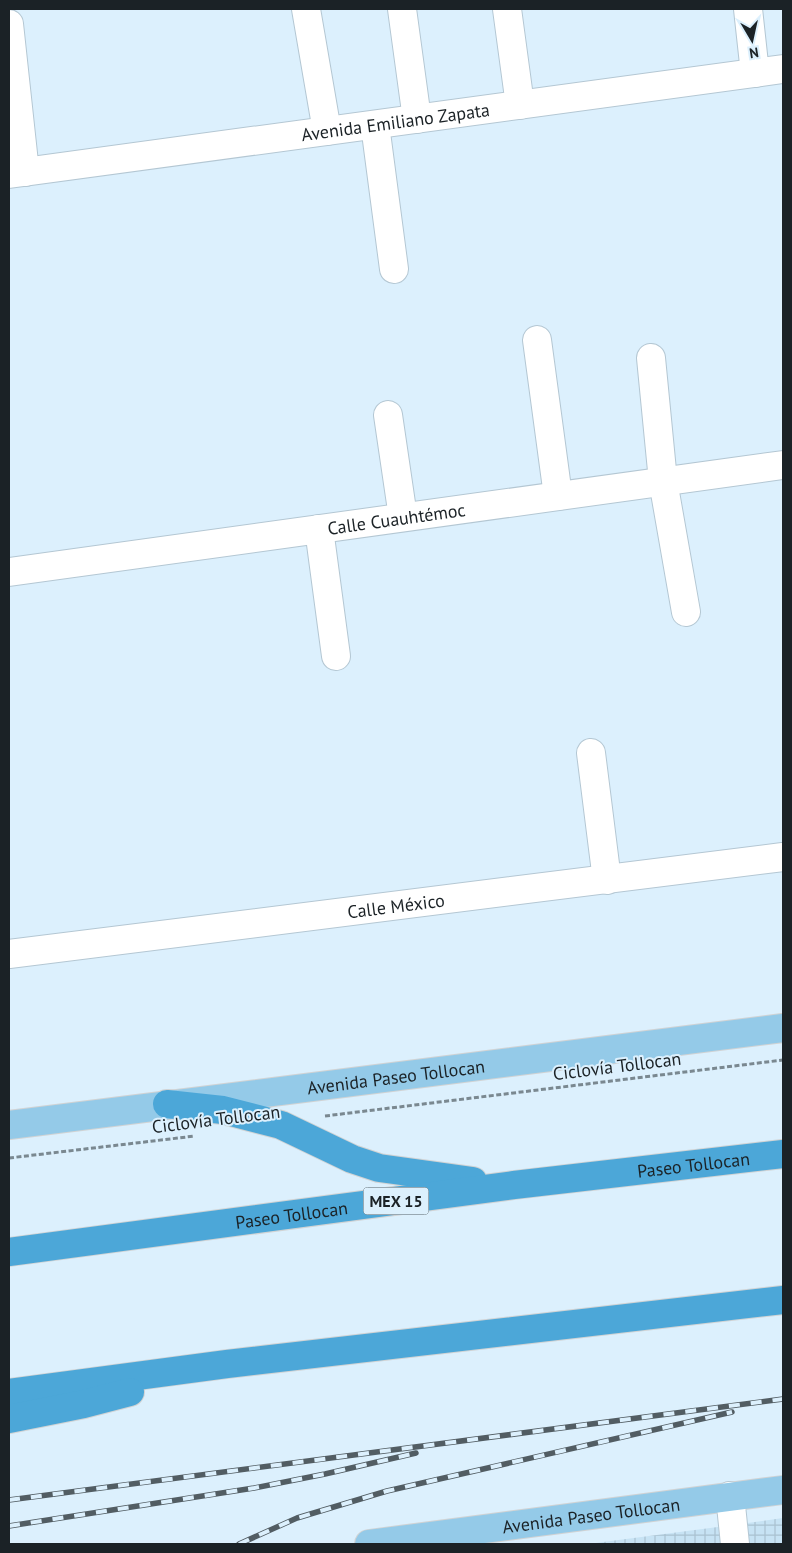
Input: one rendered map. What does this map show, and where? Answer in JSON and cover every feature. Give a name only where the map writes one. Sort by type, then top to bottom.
[{"type":"highway","points":[[168,1104],[223,1110],[281,1125],[352,1160],[379,1168],[514,1186]]},
{"type":"highway","name":"Paseo Tollocan","points":[[9,1252],[514,1186],[783,1154]]},
{"type":"highway","points":[[9,1393],[227,1364],[783,1300]]},
{"type":"highway","points":[[9,1419],[84,1404],[227,1364]]},
{"type":"main road","name":"Avenida Paseo Tollocan","points":[[9,1125],[168,1104],[543,1060],[783,1028]]},
{"type":"main road","name":"Avenida Paseo Tollocan","points":[[369,1544],[783,1490]]},
{"type":"street","points":[[306,9],[327,131]]},
{"type":"street","points":[[402,9],[418,119]]},
{"type":"street","points":[[507,9],[520,105]]},
{"type":"street","points":[[748,9],[754,73]]},
{"type":"street","points":[[9,24],[17,173]]},
{"type":"street","name":"Avenida Emiliano Zapata","points":[[17,173],[783,69]]},
{"type":"street","points":[[374,125],[394,269]]},
{"type":"street","points":[[536,340],[558,496]]},
{"type":"street","points":[[651,358],[663,481],[686,612]]},
{"type":"street","points":[[388,415],[403,517]]},
{"type":"street","name":"Calle Cuauhtémoc","points":[[9,572],[783,464]]},
{"type":"street","points":[[319,529],[336,656]]},
{"type":"street","points":[[592,753],[607,880]]},
{"type":"street","name":"Calle México","points":[[9,954],[783,857]]},
{"type":"street","points":[[730,1496],[735,1544]]},
{"type":"path","name":"Ciclovía Tollocan","points":[[322,1117],[783,1060]]},
{"type":"path","name":"Ciclovía Tollocan","points":[[9,1158],[203,1135]]},
{"type":"shaded area","points":[[783,1518],[783,1544],[588,1544],[733,1525]]},
{"type":"railway","points":[[9,1500],[783,1399]]},
{"type":"railway","points":[[239,1544],[297,1518],[387,1491],[732,1412]]},
{"type":"railway","points":[[9,1526],[254,1488],[416,1453]]}]
